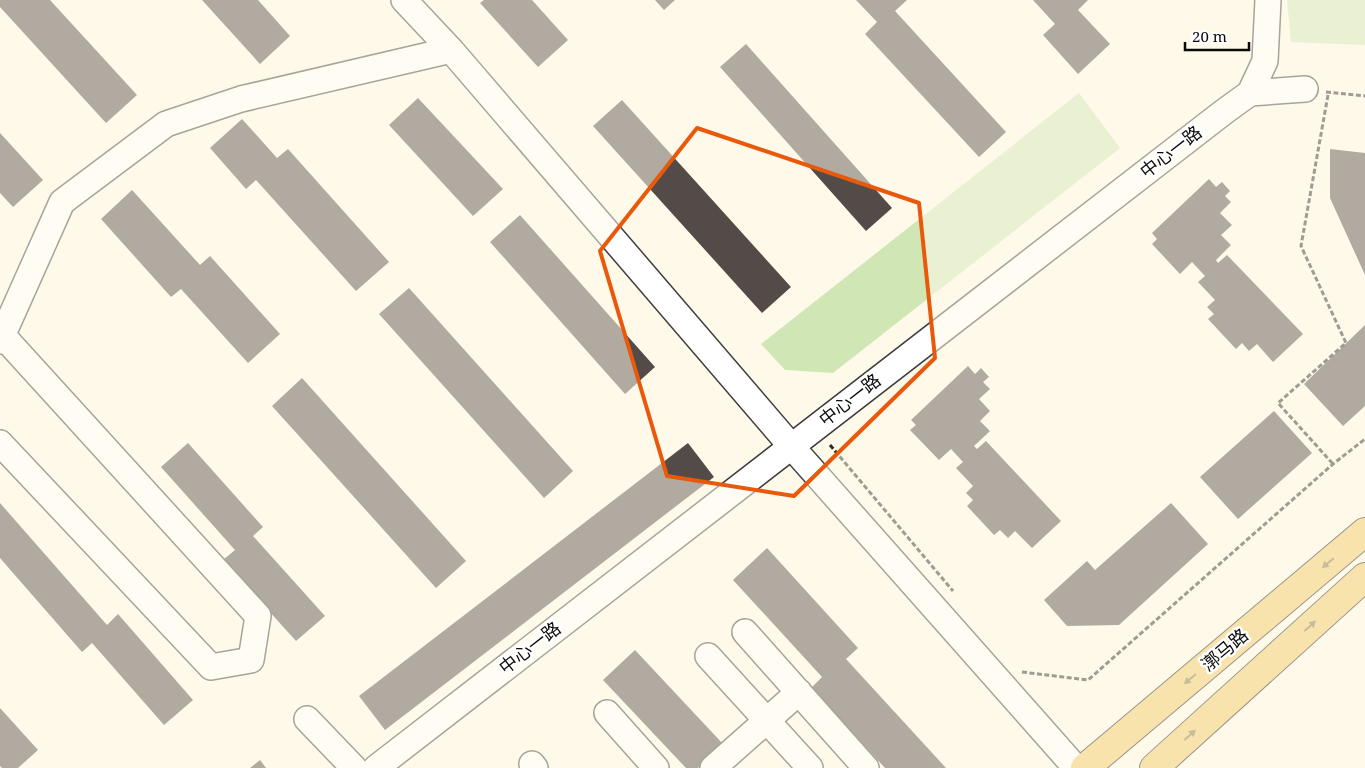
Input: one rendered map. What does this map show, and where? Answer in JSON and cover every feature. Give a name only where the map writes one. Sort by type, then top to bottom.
[{"type":"main road","name":"漷马路","points":[[1085,768],[1365,532]]},
{"type":"main road","points":[[1154,768],[1365,577]]},
{"type":"street","points":[[404,0],[450,50],[790,446],[1076,768]]},
{"type":"street","name":"中心一路","points":[[376,768],[1250,92],[1265,61],[1268,0]]},
{"type":"street","points":[[0,443],[211,667],[251,660],[258,616],[2,339],[62,202],[166,124],[241,99],[450,50]]},
{"type":"street","points":[[1250,92],[1317,91]]},
{"type":"street","points":[[745,632],[866,768]]},
{"type":"street","points":[[708,656],[810,768]]},
{"type":"street","points":[[714,768],[799,692]]},
{"type":"street","points":[[607,713],[656,768]]},
{"type":"street","points":[[307,719],[354,768]]},
{"type":"path","points":[[1333,464],[1278,403],[1346,343],[1301,246],[1317,91],[1365,96]]},
{"type":"path","points":[[1022,672],[1088,680],[1333,464],[1365,439]]},
{"type":"path","points":[[828,444],[957,596]]},
{"type":"highlighted area","points":[[697,128],[919,203],[935,358],[794,496],[667,476],[600,251]]},
{"type":"green space","points":[[1287,0],[1365,0],[1365,45],[1291,42]]},
{"type":"green space","points":[[1079,93],[1120,148],[833,373],[785,370],[761,344]]},
{"type":"building","points":[[0,0],[50,0],[137,95],[106,123],[0,7]]},
{"type":"building","points":[[202,0],[258,0],[290,36],[260,64]]},
{"type":"building","points":[[484,0],[532,0],[568,40],[538,67],[480,3]]},
{"type":"building","points":[[655,0],[675,0],[664,10]]},
{"type":"building","points":[[856,0],[907,0],[895,11],[1006,132],[979,157],[865,34],[877,22]]},
{"type":"building","points":[[1033,0],[1088,0],[1078,10],[1110,44],[1078,74],[1043,35],[1055,24]]},
{"type":"building","points":[[746,44],[892,208],[866,231],[720,67]]},
{"type":"building","points":[[418,98],[503,189],[473,216],[389,125]]},
{"type":"building","points":[[622,100],[791,287],[762,313],[593,126]]},
{"type":"building","points":[[242,119],[277,158],[288,149],[389,262],[356,291],[256,180],[246,189],[210,148]]},
{"type":"building","points":[[0,133],[43,180],[13,207],[0,193]]},
{"type":"building","points":[[1330,149],[1365,153],[1365,275],[1330,198]]},
{"type":"building","points":[[1209,179],[1216,187],[1222,182],[1230,191],[1225,196],[1231,202],[1220,213],[1232,225],[1221,235],[1231,245],[1216,260],[1218,263],[1227,255],[1303,334],[1273,362],[1257,344],[1249,351],[1242,343],[1236,349],[1208,319],[1214,314],[1207,307],[1215,300],[1198,282],[1205,276],[1192,262],[1180,274],[1152,244],[1157,239],[1152,233]]},
{"type":"building","points":[[132,190],[200,265],[210,256],[280,334],[248,363],[181,289],[171,297],[101,219]]},
{"type":"building","points":[[520,215],[655,367],[625,394],[490,242]]},
{"type":"building","points":[[409,288],[573,471],[544,498],[379,314]]},
{"type":"building","points":[[1365,325],[1365,406],[1343,426],[1304,384]]},
{"type":"building","points":[[968,366],[975,374],[981,368],[989,377],[983,382],[990,389],[979,399],[990,411],[980,421],[990,431],[974,446],[977,449],[986,441],[1061,521],[1032,548],[1015,531],[1008,538],[1000,530],[994,535],[967,506],[973,500],[966,493],[973,486],[956,468],[963,462],[951,449],[939,460],[910,430],[916,425],[911,420]]},
{"type":"building","points":[[302,378],[466,561],[436,588],[272,406]]},
{"type":"building","points":[[1274,411],[1312,453],[1238,519],[1200,477]]},
{"type":"building","points":[[188,443],[263,527],[253,536],[325,616],[296,641],[223,560],[235,550],[161,467]]},
{"type":"building","points":[[688,443],[714,477],[385,730],[359,696]]},
{"type":"building","points":[[0,503],[107,625],[118,614],[193,700],[164,725],[92,643],[82,652],[0,558]]},
{"type":"building","points":[[1171,503],[1208,544],[1119,625],[1067,626],[1044,600],[1087,561],[1095,570]]},
{"type":"building","points":[[767,548],[858,648],[846,659],[946,768],[885,768],[811,688],[822,677],[733,580]]},
{"type":"building","points":[[635,650],[723,744],[698,768],[686,768],[603,680]]},
{"type":"building","points":[[0,708],[38,750],[18,768],[2,768],[0,766]]},
{"type":"building","points":[[260,760],[266,768],[250,768]]}]
